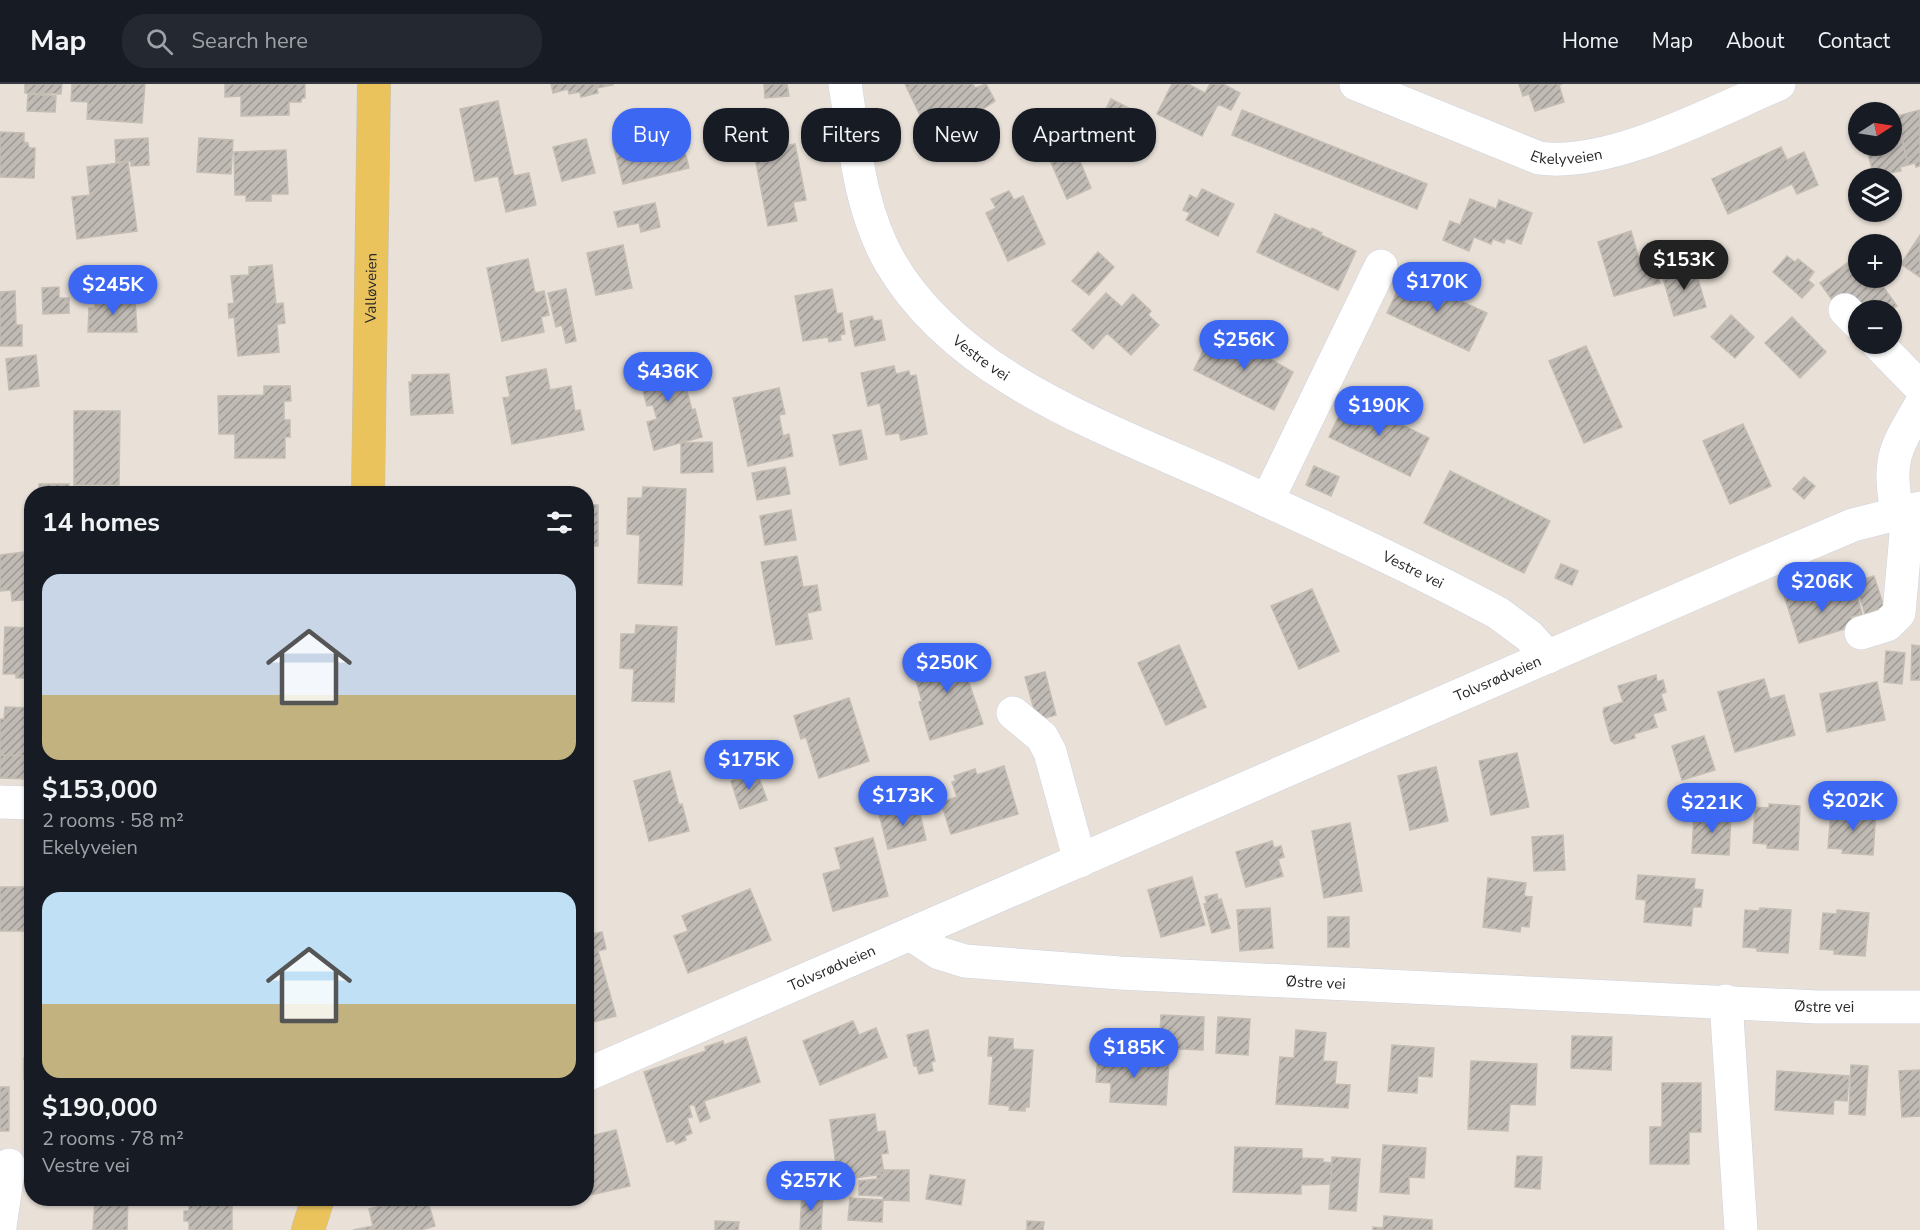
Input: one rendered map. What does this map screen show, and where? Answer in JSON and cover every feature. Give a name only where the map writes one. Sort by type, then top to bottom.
[{"type":"main road","name":"Valløveien","points":[[368,486],[374,84]]},
{"type":"main road","points":[[308,1230],[316,1206]]},
{"type":"street","name":"Vestre vei","points":[[845,84],[865,207],[889,261],[942,330],[1015,382],[1050,401],[1267,501],[1498,613],[1529,636],[1548,657]]},
{"type":"street","name":"Ekelyveien","points":[[1356,84],[1539,158],[1557,161],[1588,158],[1634,145],[1779,84]]},
{"type":"street","points":[[1267,501],[1381,266]]},
{"type":"street","points":[[1888,354],[1920,387]]},
{"type":"street","points":[[1861,633],[1887,625],[1899,613],[1907,511],[1891,477],[1895,453],[1920,406]]},
{"type":"street","name":"Tolvsrødveien","points":[[594,1072],[1843,530],[1907,511]]},
{"type":"street","points":[[1013,713],[1042,737],[1050,752],[1080,861]]},
{"type":"street","points":[[0,802],[24,803]]},
{"type":"street","name":"Østre vei","points":[[912,935],[939,952],[977,962],[1132,974],[1817,1007],[1920,1007]]},
{"type":"street","points":[[1726,1001],[1741,1230]]},
{"type":"street","points":[[0,1227],[14,1165]]},
{"type":"building","points":[[25,84],[62,84],[61,94],[25,93]]},
{"type":"building","points":[[72,84],[145,84],[142,123],[87,119],[88,102],[71,101]]},
{"type":"building","points":[[225,84],[305,84],[305,98],[302,98],[301,102],[289,102],[289,115],[241,116],[241,96],[225,97]]},
{"type":"building","points":[[551,84],[613,85],[597,88],[598,93],[581,97],[580,92],[569,94],[568,89],[553,93]]},
{"type":"building","points":[[764,84],[787,84],[789,96],[765,98]]},
{"type":"building","points":[[905,84],[973,84],[975,88],[986,84],[995,101],[984,108],[917,108]]},
{"type":"building","points":[[1172,84],[1188,84],[1205,93],[1210,84],[1223,84],[1240,93],[1231,110],[1218,104],[1202,136],[1157,114]]},
{"type":"building","points":[[1519,84],[1562,84],[1559,85],[1564,102],[1535,111],[1529,94],[1523,96]]},
{"type":"building","points":[[28,94],[56,96],[55,112],[27,111]]},
{"type":"building","points":[[1111,99],[1129,108],[1106,108]]},
{"type":"building","points":[[498,101],[514,176],[529,173],[536,205],[506,212],[498,176],[475,181],[460,109]]},
{"type":"building","points":[[1242,110],[1427,184],[1417,209],[1232,135]]},
{"type":"building","points":[[1920,110],[1920,166],[1916,167],[1915,163],[1908,165],[1902,138],[1902,115]]},
{"type":"building","points":[[0,132],[24,133],[24,142],[28,143],[29,148],[35,148],[34,178],[0,177]]},
{"type":"building","points":[[148,138],[149,165],[131,166],[131,161],[116,162],[115,140]]},
{"type":"building","points":[[199,138],[233,140],[231,174],[197,172]]},
{"type":"building","points":[[1902,138],[1908,165],[1900,168],[1872,168],[1869,156],[1902,156]]},
{"type":"building","points":[[586,139],[595,173],[562,181],[553,147]]},
{"type":"building","points":[[795,144],[806,200],[793,202],[797,221],[768,226],[756,162],[789,162],[789,145]]},
{"type":"building","points":[[1781,147],[1787,160],[1804,152],[1818,185],[1797,194],[1792,184],[1728,214],[1712,179]]},
{"type":"building","points":[[286,150],[288,194],[271,194],[271,201],[246,201],[246,195],[235,195],[234,152]]},
{"type":"building","points":[[128,162],[137,231],[77,239],[72,197],[90,195],[87,167]]},
{"type":"building","points":[[618,162],[688,162],[689,168],[623,184]]},
{"type":"building","points":[[1051,162],[1080,162],[1091,188],[1067,199]]},
{"type":"building","points":[[1202,189],[1234,204],[1218,236],[1186,220],[1190,213],[1183,210],[1190,195],[1197,199]]},
{"type":"building","points":[[1009,191],[1014,200],[1023,196],[1045,244],[1008,261],[986,213],[996,208],[991,199]]},
{"type":"building","points":[[1470,199],[1496,209],[1499,200],[1532,213],[1521,244],[1506,238],[1504,243],[1493,239],[1491,244],[1474,237],[1469,251],[1443,240],[1450,221],[1460,225]]},
{"type":"building","points":[[655,203],[660,227],[641,232],[639,223],[618,227],[614,212]]},
{"type":"building","points":[[1275,214],[1311,230],[1312,228],[1322,233],[1321,235],[1356,251],[1338,290],[1257,252]]},
{"type":"building","points":[[1631,231],[1639,259],[1651,255],[1660,283],[1614,296],[1598,242]]},
{"type":"building","points":[[1920,235],[1920,277],[1902,262]]},
{"type":"building","points":[[623,245],[632,288],[596,295],[587,253]]},
{"type":"building","points":[[1098,252],[1114,267],[1089,295],[1072,281]]},
{"type":"building","points":[[1787,256],[1795,262],[1798,259],[1814,272],[1808,280],[1814,285],[1802,298],[1773,272]]},
{"type":"building","points":[[528,259],[535,293],[544,291],[549,315],[541,317],[544,332],[502,341],[487,268]]},
{"type":"building","points":[[1848,263],[1848,288],[1884,288],[1893,300],[1848,300],[1848,305],[1833,301],[1820,283]]},
{"type":"building","points":[[272,265],[276,304],[283,303],[285,323],[277,324],[279,352],[238,356],[234,317],[229,318],[228,304],[234,303],[231,276],[249,275],[249,267]]},
{"type":"building","points":[[1694,265],[1706,307],[1674,316],[1662,275]]},
{"type":"building","points":[[1405,275],[1487,313],[1469,351],[1387,313]]},
{"type":"building","points":[[59,287],[59,298],[69,298],[69,313],[43,314],[42,288]]},
{"type":"building","points":[[566,289],[576,341],[566,343],[562,325],[556,327],[548,293]]},
{"type":"building","points":[[832,289],[837,314],[842,313],[845,334],[840,335],[841,340],[829,342],[828,337],[803,341],[795,296]]},
{"type":"building","points":[[15,291],[16,325],[22,325],[22,346],[0,346],[0,292]]},
{"type":"building","points":[[1106,293],[1122,307],[1133,294],[1151,311],[1148,315],[1159,325],[1131,355],[1107,333],[1093,349],[1072,330]]},
{"type":"building","points":[[95,299],[135,299],[137,332],[88,332],[89,308],[95,308]]},
{"type":"building","points":[[1731,315],[1754,337],[1735,358],[1711,337]]},
{"type":"building","points":[[872,316],[874,321],[881,320],[885,340],[855,346],[850,321]]},
{"type":"building","points":[[1792,317],[1826,352],[1800,378],[1765,343]]},
{"type":"building","points":[[1212,332],[1248,350],[1249,347],[1293,372],[1274,410],[1194,370]]},
{"type":"building","points":[[1586,346],[1622,427],[1584,443],[1549,361]]},
{"type":"building","points":[[677,354],[702,437],[654,450],[647,422],[657,419],[653,405],[647,406],[636,364]]},
{"type":"building","points":[[36,355],[39,386],[9,390],[6,359]]},
{"type":"building","points":[[894,366],[896,374],[909,371],[910,376],[916,375],[927,434],[901,440],[899,433],[886,435],[880,403],[868,406],[861,373]]},
{"type":"building","points":[[546,369],[550,390],[571,386],[575,411],[580,410],[584,430],[512,444],[503,398],[510,397],[506,377]]},
{"type":"building","points":[[449,374],[453,413],[411,415],[409,382],[412,382],[412,375]]},
{"type":"building","points":[[264,386],[290,386],[291,401],[284,401],[284,420],[290,420],[290,437],[285,437],[285,458],[235,458],[235,434],[219,434],[218,396],[264,395]]},
{"type":"building","points":[[779,388],[785,414],[779,415],[783,436],[789,434],[793,456],[748,466],[733,398]]},
{"type":"building","points":[[1347,399],[1383,416],[1385,413],[1396,419],[1394,421],[1429,438],[1410,476],[1329,437]]},
{"type":"building","points":[[74,411],[120,411],[119,485],[74,485]]},
{"type":"building","points":[[1743,424],[1771,486],[1730,504],[1703,441]]},
{"type":"building","points":[[861,430],[867,459],[840,465],[833,435]]},
{"type":"building","points":[[712,442],[713,472],[681,473],[681,443]]},
{"type":"building","points":[[1314,466],[1339,477],[1331,496],[1306,485]]},
{"type":"building","points":[[785,467],[790,494],[757,500],[752,473]]},
{"type":"building","points":[[1450,471],[1550,521],[1524,573],[1424,523]]},
{"type":"building","points":[[1804,477],[1815,486],[1804,499],[1793,489]]},
{"type":"building","points":[[39,484],[69,484],[69,486],[39,486]]},
{"type":"building","points":[[643,487],[686,489],[682,585],[638,583],[640,535],[627,534],[628,498],[642,498]]},
{"type":"building","points":[[594,505],[598,505],[598,546],[594,546]]},
{"type":"building","points":[[791,510],[796,540],[765,545],[760,516]]},
{"type":"building","points":[[24,552],[24,600],[12,601],[11,590],[0,591],[0,555]]},
{"type":"building","points":[[797,556],[803,587],[817,585],[821,610],[807,613],[812,639],[776,645],[761,562]]},
{"type":"building","points":[[1561,564],[1578,571],[1572,585],[1555,578]]},
{"type":"building","points":[[1874,576],[1884,607],[1865,614],[1855,582]]},
{"type":"building","points":[[1855,588],[1862,614],[1851,617],[1854,626],[1799,643],[1784,595],[1803,589],[1808,602]]},
{"type":"building","points":[[1312,589],[1339,651],[1299,669],[1271,606]]},
{"type":"building","points":[[636,625],[677,627],[674,702],[632,701],[634,669],[620,668],[621,634],[635,634]]},
{"type":"building","points":[[5,627],[24,628],[24,678],[16,678],[16,674],[3,674]]},
{"type":"building","points":[[1179,645],[1206,707],[1166,725],[1138,663]]},
{"type":"building","points":[[1912,645],[1920,646],[1920,680],[1911,680]]},
{"type":"building","points":[[958,647],[963,664],[969,662],[973,675],[967,677],[983,724],[930,740],[919,702],[922,701],[916,681],[920,680],[914,661]]},
{"type":"building","points":[[1886,651],[1905,653],[1902,684],[1884,682]]},
{"type":"building","points":[[1045,672],[1056,715],[1037,720],[1025,677]]},
{"type":"building","points":[[1656,675],[1657,682],[1663,680],[1666,692],[1661,694],[1666,710],[1653,714],[1657,727],[1634,734],[1635,738],[1615,744],[1611,741],[1603,712],[1604,708],[1623,702],[1618,686]]},
{"type":"building","points":[[1764,679],[1770,699],[1784,695],[1795,735],[1735,752],[1718,692]]},
{"type":"building","points":[[1877,682],[1885,720],[1827,732],[1820,694]]},
{"type":"building","points":[[849,698],[869,761],[819,778],[806,737],[801,739],[794,716]]},
{"type":"building","points":[[5,707],[24,708],[24,756],[0,755],[0,719],[4,719]]},
{"type":"building","points":[[1704,736],[1715,770],[1682,780],[1672,746]]},
{"type":"building","points":[[1517,753],[1529,807],[1491,815],[1479,761]]},
{"type":"building","points":[[0,755],[24,756],[24,779],[0,778]]},
{"type":"building","points":[[1004,766],[1018,814],[951,834],[941,802],[957,797],[952,782],[956,781],[954,776],[975,769],[977,775]]},
{"type":"building","points":[[1436,767],[1448,821],[1410,830],[1398,776]]},
{"type":"building","points":[[670,771],[689,831],[649,841],[634,781]]},
{"type":"building","points":[[757,772],[767,800],[740,809],[731,781]]},
{"type":"building","points":[[1769,804],[1800,806],[1798,850],[1767,848],[1767,844],[1753,843],[1755,807],[1769,808]]},
{"type":"building","points":[[918,805],[926,840],[888,849],[879,814]]},
{"type":"building","points":[[1845,809],[1876,811],[1873,855],[1842,853],[1843,849],[1828,848],[1831,812],[1845,813]]},
{"type":"building","points":[[1694,813],[1731,815],[1729,855],[1692,853]]},
{"type":"building","points":[[1350,823],[1362,891],[1324,898],[1312,831]]},
{"type":"building","points":[[1563,835],[1565,870],[1534,871],[1532,837]]},
{"type":"building","points":[[873,838],[888,896],[833,911],[823,874],[841,869],[835,848]]},
{"type":"building","points":[[1272,841],[1274,848],[1281,846],[1284,857],[1278,859],[1283,876],[1246,887],[1236,852]]},
{"type":"building","points":[[1638,875],[1695,879],[1694,889],[1703,890],[1701,907],[1693,907],[1691,926],[1644,922],[1646,900],[1636,899]]},
{"type":"building","points":[[1192,877],[1205,925],[1161,937],[1148,890]]},
{"type":"building","points":[[1488,878],[1526,883],[1524,896],[1532,897],[1529,927],[1521,926],[1520,932],[1483,927]]},
{"type":"building","points":[[0,887],[24,887],[24,931],[0,931]]},
{"type":"building","points":[[750,889],[771,940],[688,973],[674,936],[688,931],[682,916]]},
{"type":"building","points":[[1217,894],[1218,900],[1221,899],[1230,928],[1212,933],[1204,904],[1207,903],[1205,897]]},
{"type":"building","points":[[1270,908],[1273,948],[1240,951],[1237,910]]},
{"type":"building","points":[[1760,908],[1791,910],[1788,953],[1757,951],[1757,948],[1743,947],[1745,910],[1759,911]]},
{"type":"building","points":[[1837,910],[1869,913],[1865,956],[1834,954],[1834,950],[1820,949],[1823,913],[1837,914]]},
{"type":"building","points":[[1328,917],[1349,917],[1349,947],[1328,947]]},
{"type":"building","points":[[602,932],[606,949],[598,951],[616,1016],[594,1022],[594,934]]},
{"type":"building","points":[[1161,1015],[1204,1017],[1203,1050],[1159,1048]]},
{"type":"building","points":[[1218,1017],[1250,1019],[1248,1055],[1216,1053]]},
{"type":"building","points":[[853,1021],[859,1035],[876,1028],[887,1057],[820,1085],[803,1041]]},
{"type":"building","points":[[928,1030],[935,1061],[931,1062],[933,1071],[919,1074],[917,1066],[914,1066],[907,1035]]},
{"type":"building","points":[[1296,1030],[1326,1033],[1323,1061],[1337,1062],[1335,1084],[1350,1085],[1348,1108],[1276,1104],[1280,1057],[1294,1058]]},
{"type":"building","points":[[1572,1036],[1612,1037],[1611,1070],[1571,1068]]},
{"type":"building","points":[[746,1037],[760,1082],[704,1101],[710,1118],[700,1122],[694,1104],[689,1106],[692,1117],[687,1118],[692,1133],[685,1136],[686,1140],[676,1144],[674,1140],[667,1142],[644,1072],[706,1051],[705,1047],[723,1041],[724,1045]]},
{"type":"building","points":[[989,1037],[1013,1039],[1013,1049],[1033,1050],[1029,1107],[1025,1107],[1025,1111],[1009,1110],[1010,1106],[989,1104],[993,1056],[988,1056]]},
{"type":"building","points":[[1392,1045],[1434,1048],[1432,1077],[1418,1076],[1417,1093],[1388,1091]]},
{"type":"building","points":[[1132,1054],[1142,1054],[1142,1059],[1169,1063],[1166,1105],[1110,1102],[1111,1083],[1096,1082],[1098,1055],[1131,1059]]},
{"type":"building","points":[[1471,1061],[1537,1064],[1535,1105],[1510,1104],[1508,1131],[1468,1129]]},
{"type":"building","points":[[1851,1065],[1868,1066],[1865,1115],[1849,1114]]},
{"type":"building","points":[[1920,1070],[1920,1116],[1902,1117],[1899,1071]]},
{"type":"building","points":[[1777,1071],[1849,1076],[1847,1101],[1834,1100],[1833,1114],[1775,1110]]},
{"type":"building","points":[[1662,1083],[1701,1083],[1701,1132],[1689,1132],[1689,1164],[1650,1164],[1650,1127],[1662,1127]]},
{"type":"building","points":[[0,1087],[9,1087],[9,1131],[0,1131]]},
{"type":"building","points":[[875,1114],[877,1132],[885,1131],[888,1153],[881,1154],[884,1174],[838,1180],[830,1120]]},
{"type":"building","points":[[616,1130],[630,1186],[594,1194],[594,1135]]},
{"type":"building","points":[[1383,1145],[1426,1148],[1424,1178],[1409,1177],[1409,1194],[1380,1192]]},
{"type":"building","points":[[1235,1147],[1302,1149],[1302,1158],[1323,1159],[1323,1162],[1332,1163],[1331,1184],[1301,1185],[1301,1194],[1233,1192]]},
{"type":"building","points":[[1517,1156],[1542,1157],[1540,1189],[1515,1187]]},
{"type":"building","points":[[1332,1157],[1360,1159],[1356,1211],[1329,1209]]},
{"type":"building","points":[[883,1170],[909,1170],[909,1201],[883,1200],[883,1196],[859,1195],[859,1181],[877,1179],[877,1175],[884,1174]]},
{"type":"building","points":[[930,1175],[965,1180],[961,1205],[926,1199]]},
{"type":"building","points":[[802,1193],[823,1194],[821,1230],[800,1230]]},
{"type":"building","points":[[850,1198],[883,1200],[882,1222],[848,1220]]},
{"type":"building","points":[[94,1206],[128,1206],[127,1230],[93,1230]]},
{"type":"building","points":[[189,1206],[232,1206],[232,1230],[189,1230],[189,1221],[184,1221],[184,1211],[189,1211]]},
{"type":"building","points":[[380,1206],[429,1206],[435,1226],[421,1230],[353,1230],[373,1226],[369,1209]]},
{"type":"building","points":[[1384,1216],[1432,1220],[1432,1230],[1373,1230],[1373,1227],[1383,1228]]},
{"type":"building","points":[[715,1221],[739,1222],[738,1230],[715,1230]]},
{"type":"building","points":[[1027,1221],[1044,1222],[1043,1230],[1027,1230]]}]
